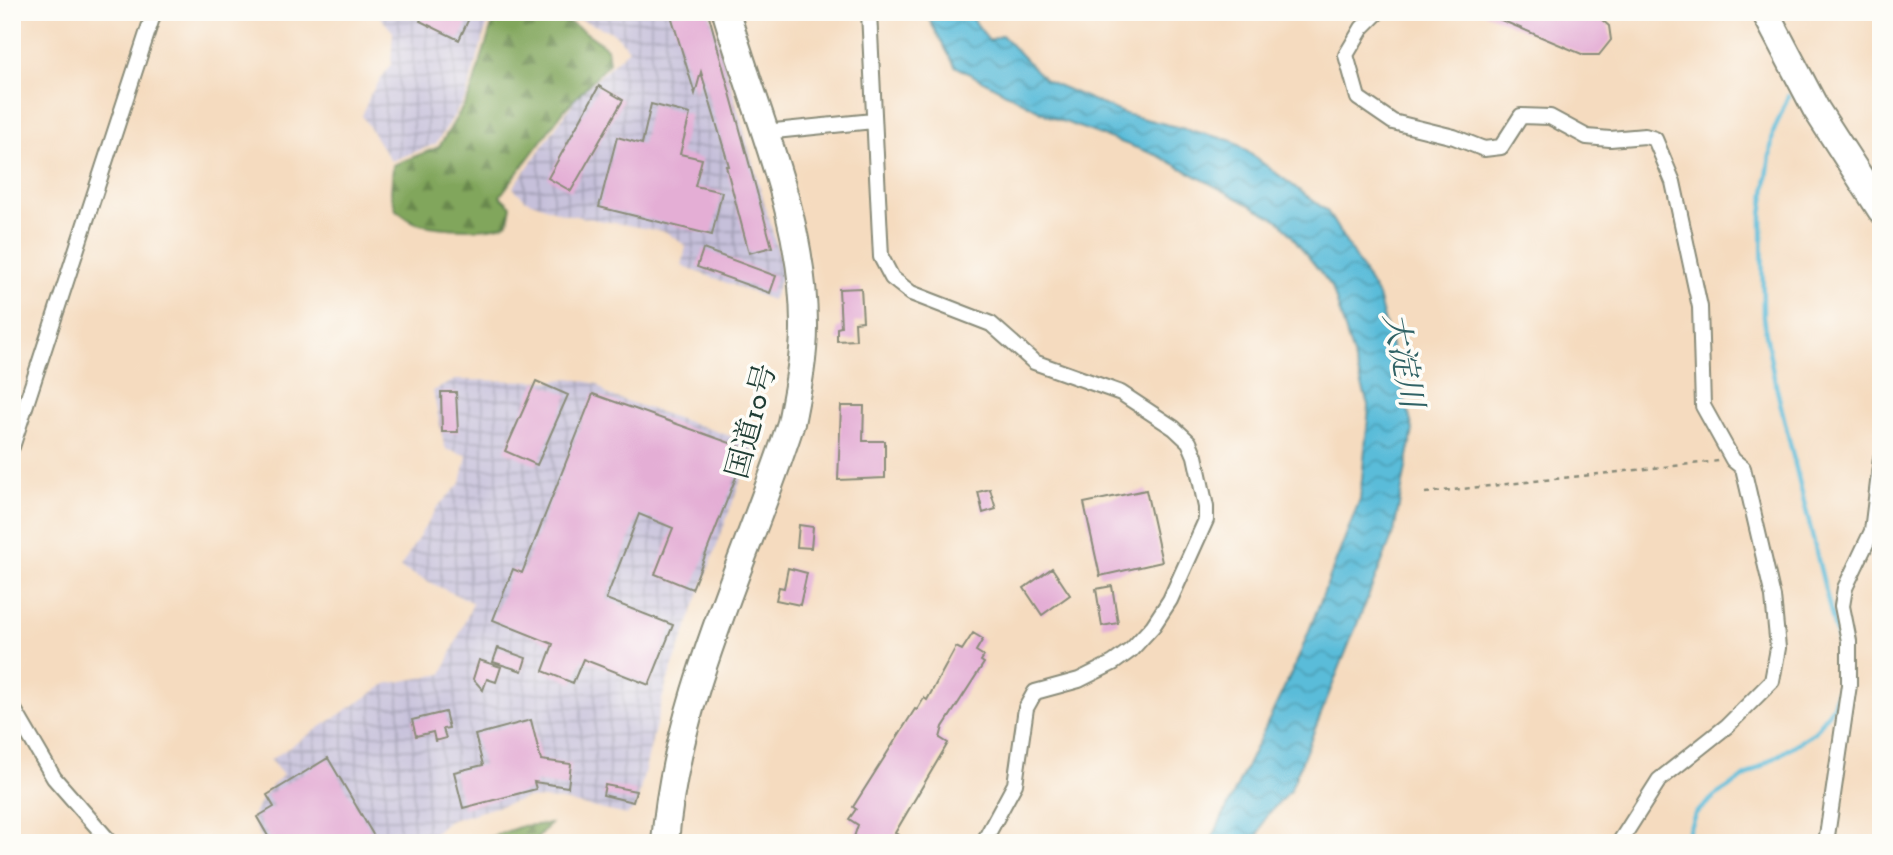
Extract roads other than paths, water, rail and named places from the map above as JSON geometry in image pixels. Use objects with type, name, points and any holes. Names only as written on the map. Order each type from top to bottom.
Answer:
[{"type":"highway","name":"国道10号","points":[[665,843],[676,754],[694,691],[775,472],[799,384],[804,328],[800,270],[792,222],[726,12]]},
{"type":"highway","points":[[1765,12],[1816,109],[1881,210]]},
{"type":"street","points":[[12,447],[154,12]]},
{"type":"street","points":[[869,12],[881,257],[892,278],[928,301],[991,324],[1034,362],[1107,386],[1174,428],[1189,442],[1195,456],[1206,507],[1202,534],[1170,600],[1131,650],[1113,663],[1079,680],[1035,692],[1026,708],[1015,784],[983,843]]},
{"type":"street","points":[[1378,12],[1362,28],[1346,55],[1358,98],[1393,122],[1454,137],[1484,149],[1501,147],[1521,116],[1549,117],[1587,137],[1609,139],[1644,135],[1655,139],[1673,182],[1700,307],[1703,406],[1733,460],[1743,468],[1773,597],[1778,648],[1772,681],[1727,726],[1659,780],[1619,843]]},
{"type":"street","points":[[765,132],[873,121]]},
{"type":"street","points":[[1826,843],[1849,685],[1849,641],[1842,606],[1845,588],[1872,531],[1881,458]]},
{"type":"street","points":[[12,706],[54,778],[111,843]]},
{"type":"water","points":[[925,12],[968,12],[989,41],[1002,35],[1045,80],[1125,114],[1233,141],[1327,211],[1378,296],[1413,430],[1394,532],[1290,791],[1266,816],[1255,843],[1210,843],[1298,659],[1360,499],[1369,408],[1332,287],[1280,221],[1159,156],[1051,117],[955,66]]},
{"type":"waterway","points":[[1788,96],[1773,133],[1762,215],[1763,317],[1773,373],[1843,663]]},
{"type":"waterway","points":[[1684,843],[1695,814],[1715,796],[1815,732],[1833,706],[1843,672]]},
{"type":"water label","name":"大淀川","points":[[1404,360]]}]
